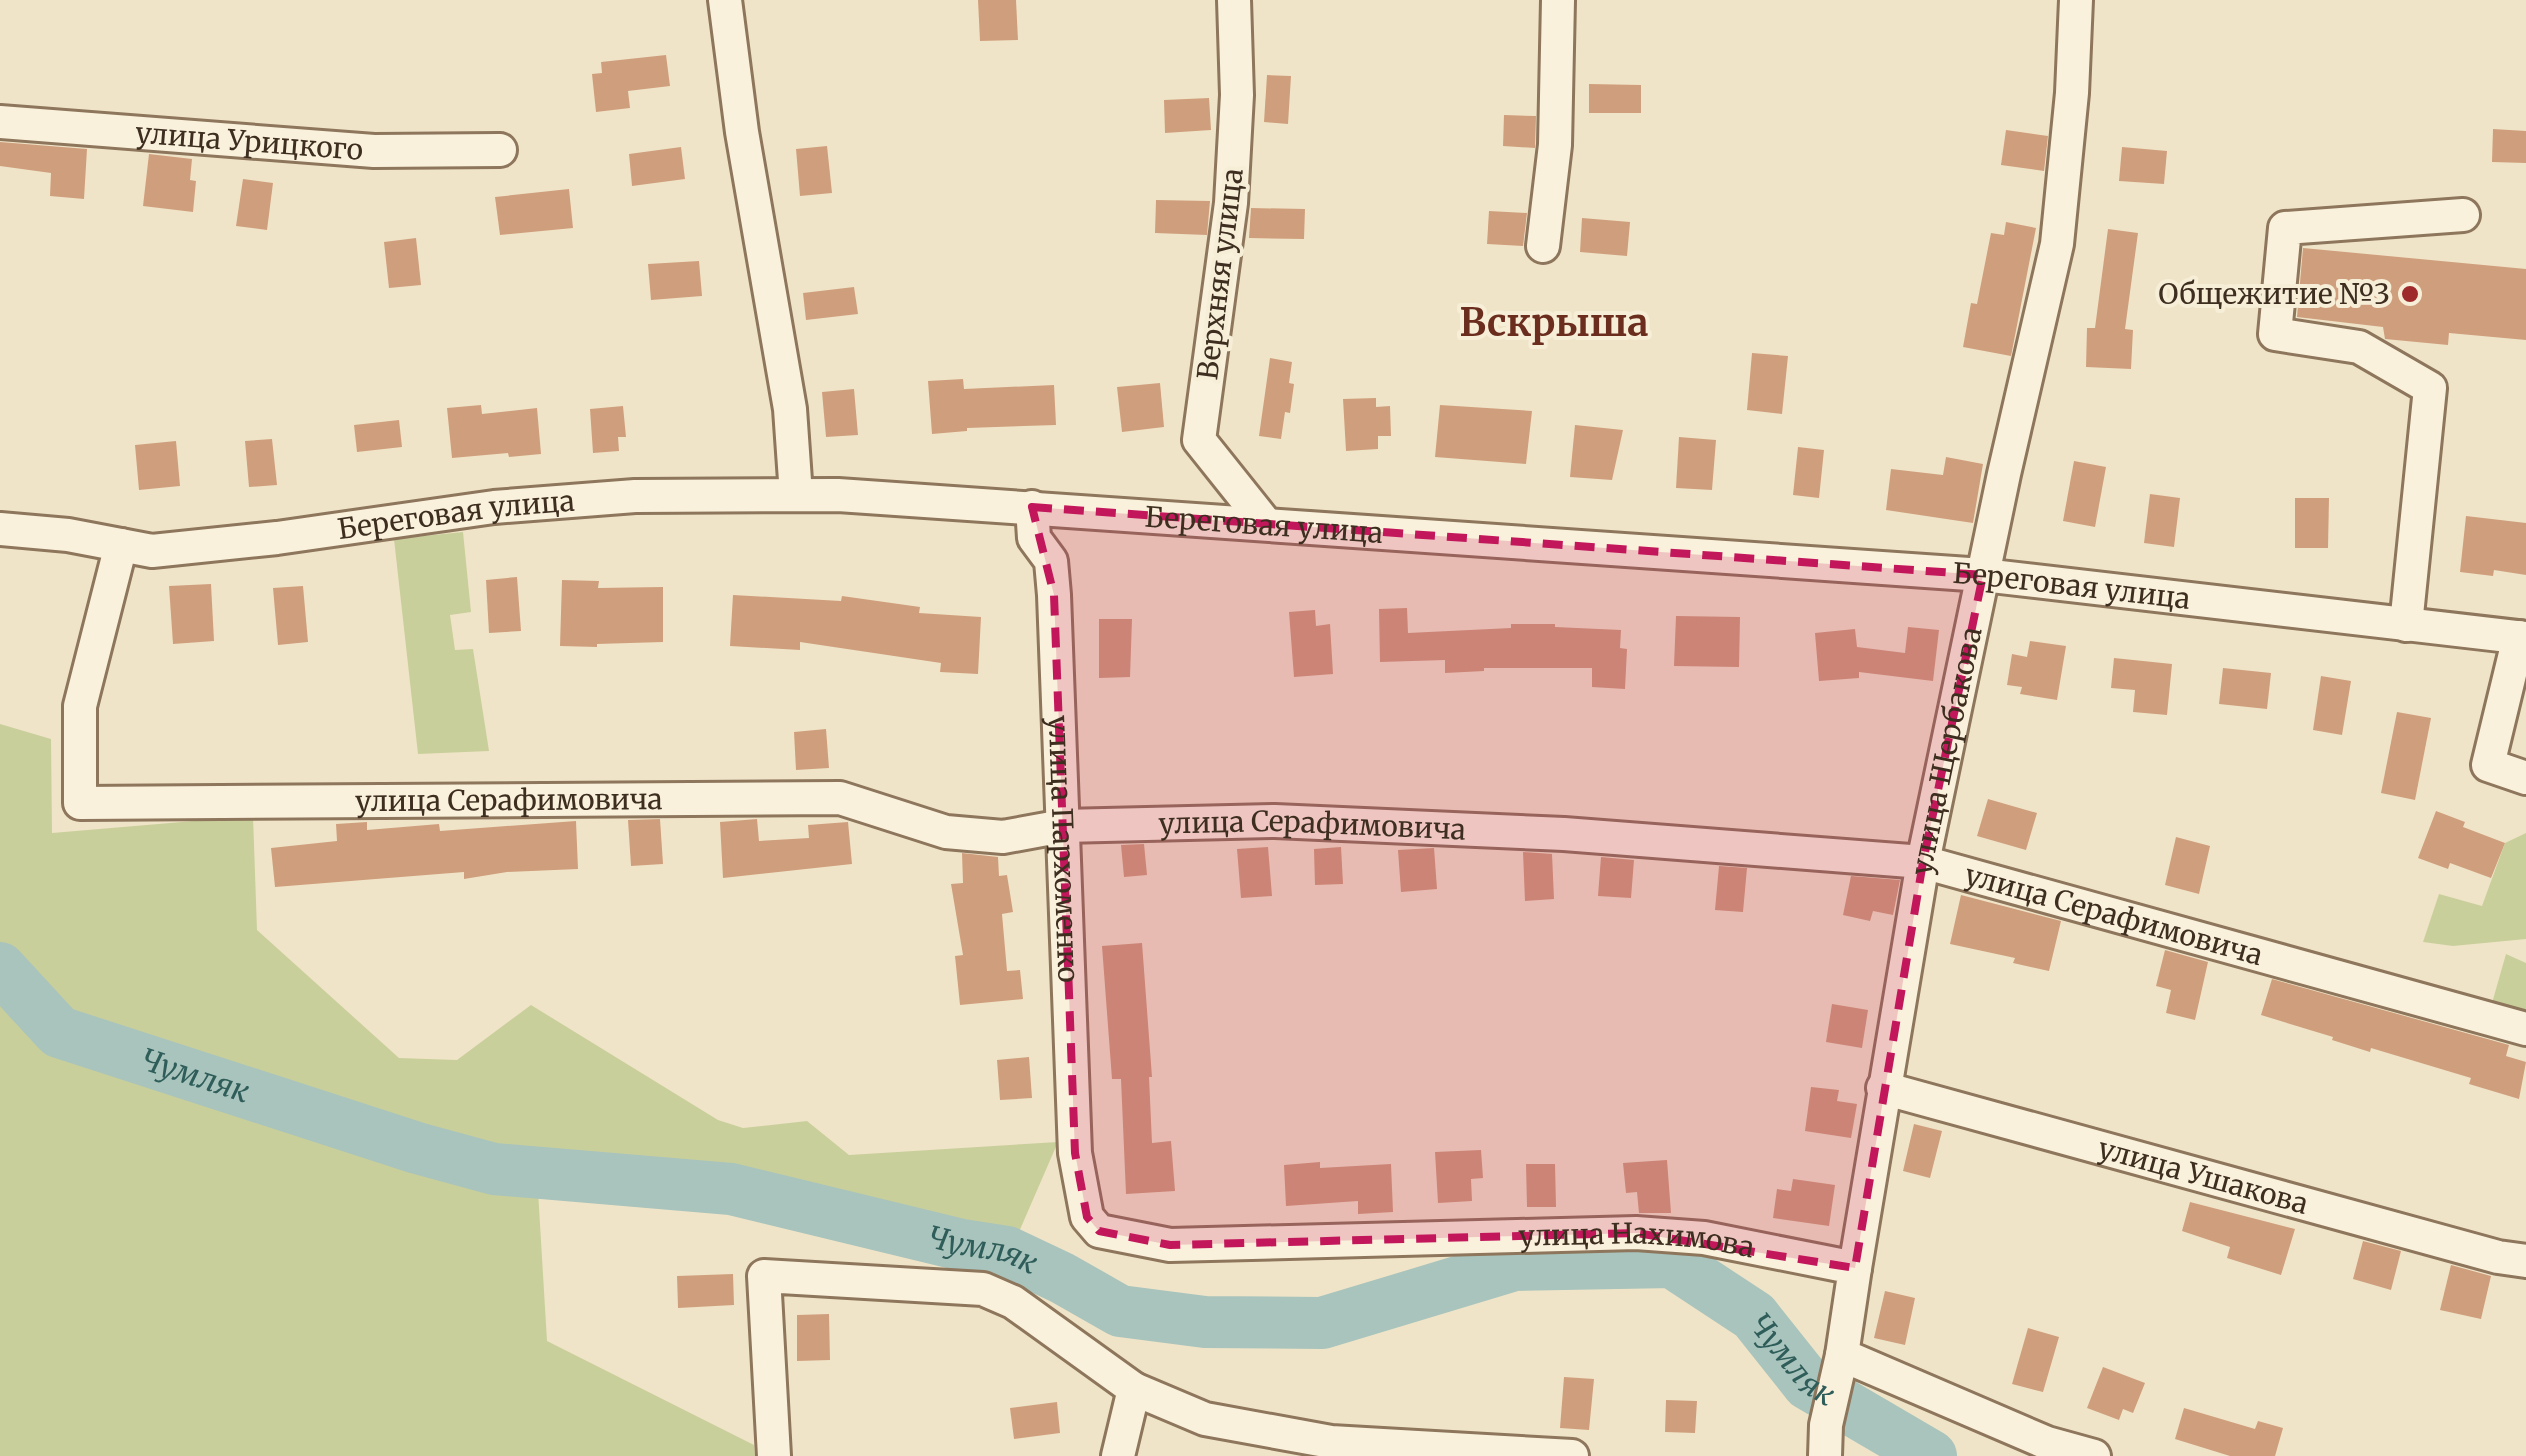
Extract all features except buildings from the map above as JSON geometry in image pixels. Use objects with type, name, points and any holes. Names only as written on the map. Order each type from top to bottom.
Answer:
[{"type":"street","points":[[725,0],[742,132],[790,409],[796,496]]},
{"type":"street","name":"Верхняя улица","points":[[1234,0],[1237,96],[1231,203],[1199,440],[1266,524]]},
{"type":"street","points":[[1542,246],[1555,146],[1558,0]]},
{"type":"street","name":"улица Щербакова","points":[[1855,1268],[1923,862],[2057,244],[2072,93],[2076,0]]},
{"type":"street","name":"улица Урицкого","points":[[0,122],[374,151],[500,150]]},
{"type":"street","points":[[2406,625],[2430,388],[2359,346],[2274,334],[2284,228],[2463,215]]},
{"type":"street","name":"Береговая улица","points":[[0,529],[68,535],[152,550],[276,538],[494,507],[635,496],[796,496],[1032,508],[1983,574],[2523,638]]},
{"type":"street","name":"улица Пархоменко","points":[[1032,508],[1034,538],[1051,561],[1075,1153],[1083,1195]]},
{"type":"street","name":"улица Серафимовича","points":[[121,545],[80,706],[80,803],[840,798],[946,832],[1003,837],[1063,826],[1294,822],[1564,834],[1923,862],[2526,1029]]},
{"type":"street","points":[[2523,638],[2488,766],[2526,778]]},
{"type":"street","name":"улица Ушакова","points":[[1883,1088],[2526,1262]]},
{"type":"street","name":"улица Нахимова","points":[[1083,1195],[1087,1217],[1098,1231],[1170,1245],[1636,1233],[1704,1238],[1855,1268]]},
{"type":"street","points":[[1826,1440],[1855,1268]]},
{"type":"street","points":[[774,1456],[764,1276],[983,1289],[1013,1302],[1134,1389],[1205,1419],[1331,1442],[1572,1456]]},
{"type":"street","points":[[1838,1371],[2094,1456]]},
{"type":"street","points":[[1118,1456],[1134,1389]]},
{"type":"highlighted area","points":[[1032,507],[1983,575],[1923,862],[1855,1268],[1636,1233],[1170,1245],[1099,1231],[1087,1217],[1075,1153],[1054,595]]},
{"type":"green space","points":[[463,532],[471,612],[450,615],[455,650],[473,649],[489,751],[418,754],[394,539]]},
{"type":"green space","points":[[0,724],[51,739],[52,833],[253,816],[257,930],[399,1058],[457,1060],[531,1005],[718,1120],[743,1128],[807,1121],[849,1155],[1058,1142],[1015,1241],[855,1215],[768,1189],[762,1197],[731,1189],[537,1174],[547,1341],[754,1445],[755,1456],[0,1456]]},
{"type":"green space","points":[[2526,833],[2526,939],[2453,946],[2423,942],[2439,894],[2482,906],[2505,843]]},
{"type":"green space","points":[[2506,954],[2526,963],[2526,1013],[2492,1003]]},
{"type":"waterway","name":"Чумляк","points":[[0,968],[59,1032],[417,1148],[494,1169],[731,1189],[962,1245],[1007,1252],[1120,1311],[1205,1322],[1322,1323],[1514,1265],[1672,1262],[1754,1316],[1808,1384],[1931,1456]]},
{"type":"place","name":"Общежитие №3","points":[[2410,294]]},
{"type":"district","name":"Вскрыша","points":[[1554,323]]}]
